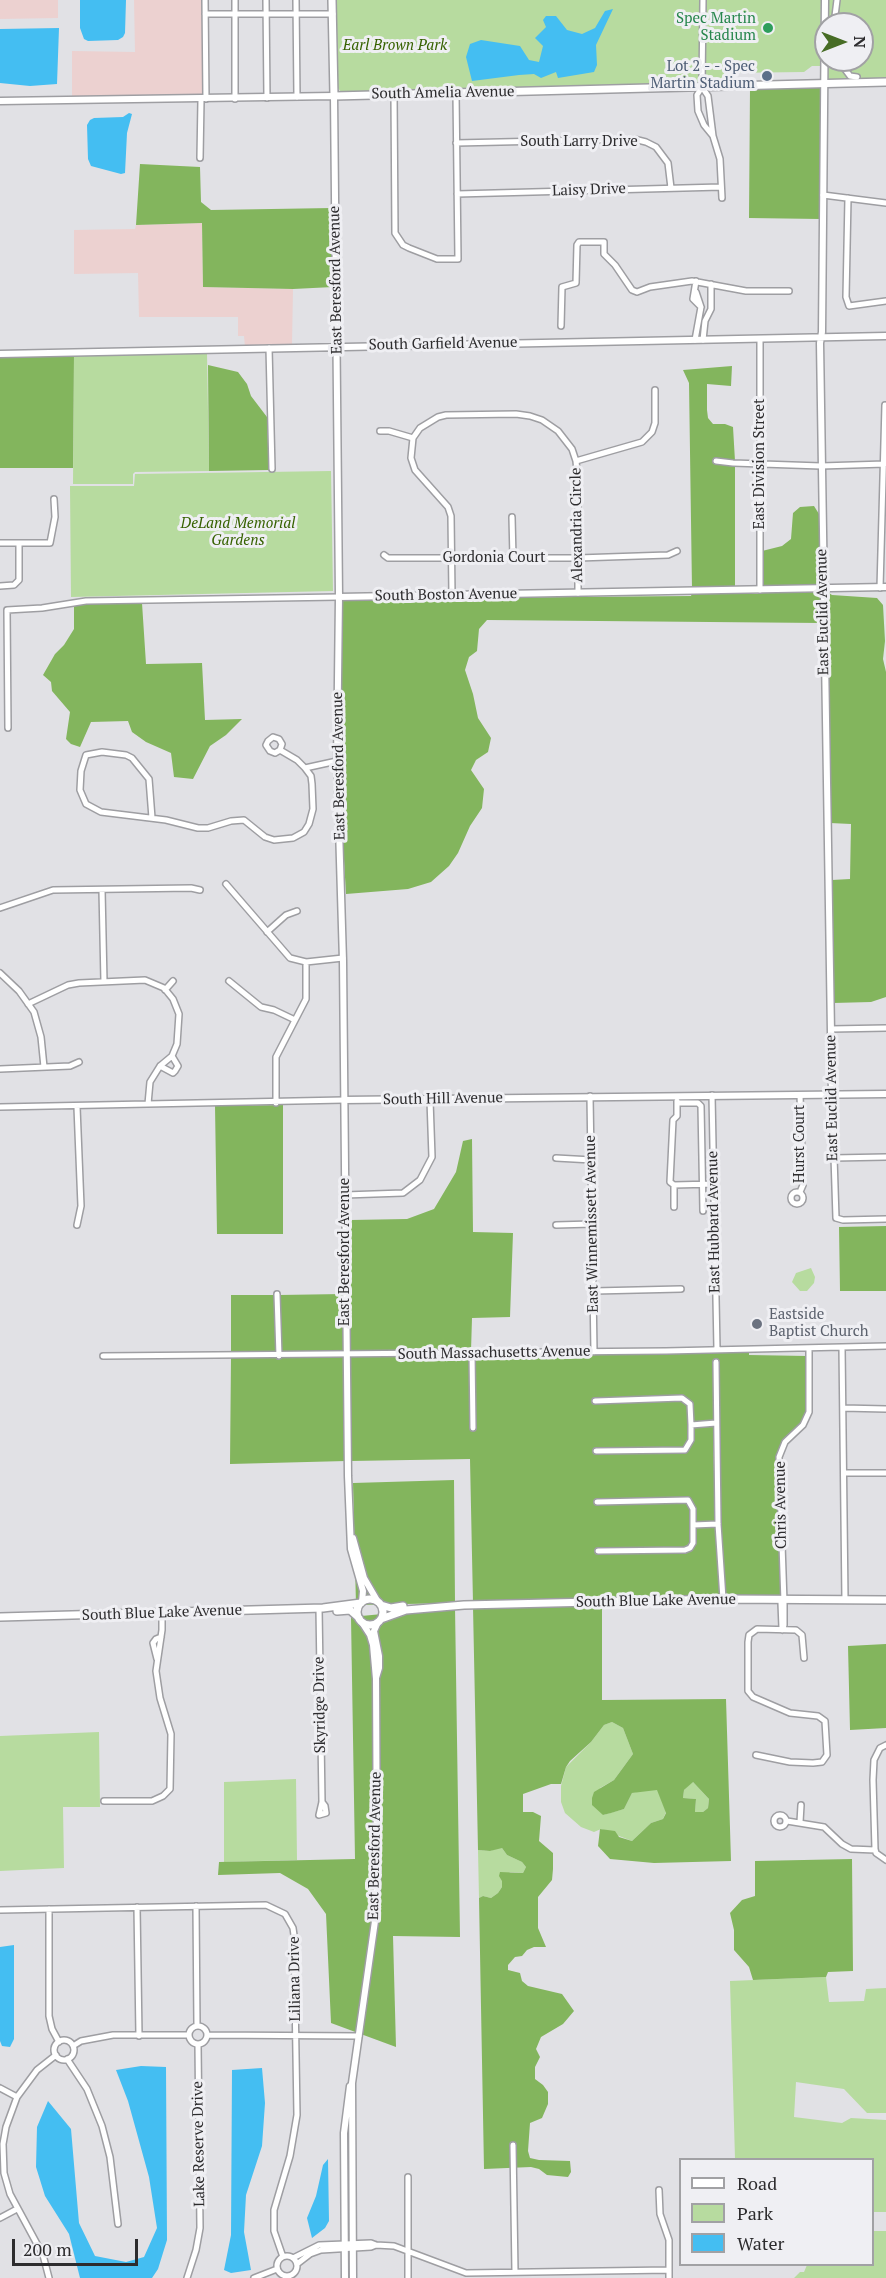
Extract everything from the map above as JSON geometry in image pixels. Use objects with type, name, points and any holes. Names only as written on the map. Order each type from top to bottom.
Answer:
[{"type":"main road","name":"East Beresford Avenue","points":[[332,0],[334,96]]},
{"type":"main road","name":"South Amelia Avenue","points":[[334,96],[886,82]]},
{"type":"main road","points":[[370,1599],[379,1603],[383,1612],[380,1620],[372,1624],[360,1619],[358,1610],[361,1603],[370,1599]]},
{"type":"main road","name":"South Blue Lake Avenue","points":[[380,1620],[397,1612],[426,1607],[723,1599],[886,1600]]},
{"type":"main road","name":"South Blue Lake Avenue","points":[[0,1617],[321,1608],[361,1603]]},
{"type":"main road","name":"South Blue Lake Avenue","points":[[379,1603],[391,1608],[417,1605],[426,1607]]},
{"type":"main road","name":"South Blue Lake Avenue","points":[[321,1608],[330,1611],[350,1610],[360,1619]]},
{"type":"street","points":[[200,158],[205,0]]},
{"type":"street","points":[[235,0],[235,99]]},
{"type":"street","points":[[266,0],[267,98]]},
{"type":"street","points":[[296,0],[297,97]]},
{"type":"street","points":[[702,0],[702,87],[697,95],[698,111],[704,125],[713,136]]},
{"type":"street","name":"East Euclid Avenue","points":[[825,0],[821,466],[833,1158],[836,1218],[886,1220]]},
{"type":"street","points":[[205,14],[333,14]]},
{"type":"street","points":[[847,72],[850,76],[857,77]]},
{"type":"street","points":[[702,87],[708,96],[713,136],[720,159],[722,198]]},
{"type":"street","points":[[394,94],[395,233],[403,245],[436,259],[458,259],[456,93]]},
{"type":"street","name":"South Amelia Avenue","points":[[0,101],[334,96]]},
{"type":"street","name":"East Beresford Avenue","points":[[334,96],[339,597],[337,761],[343,958],[346,1355],[351,1550],[363,1591],[361,1603]]},
{"type":"street","name":"South Larry Drive","points":[[456,143],[634,139],[656,147],[668,163],[671,188]]},
{"type":"street","name":"Laisy Drive","points":[[457,194],[721,187]]},
{"type":"street","points":[[823,195],[886,204]]},
{"type":"street","points":[[848,198],[846,297],[849,306],[886,301]]},
{"type":"street","points":[[561,326],[562,287],[576,282],[579,242],[604,242],[604,254],[615,265],[632,290],[637,292],[650,287],[696,281],[754,291],[789,291]]},
{"type":"street","points":[[695,340],[696,323],[701,308],[696,292],[696,281]]},
{"type":"street","points":[[703,340],[705,321],[711,309],[711,284]]},
{"type":"street","name":"South Garfield Avenue","points":[[0,354],[886,336]]},
{"type":"street","name":"East Division Street","points":[[760,339],[760,590]]},
{"type":"street","points":[[270,348],[272,469]]},
{"type":"street","points":[[576,461],[642,442],[652,432],[655,423],[655,390]]},
{"type":"street","points":[[883,588],[885,405]]},
{"type":"street","name":"Alexandria Circle","points":[[413,438],[420,428],[438,417],[516,414],[542,420],[558,431],[572,449],[576,461],[578,593]]},
{"type":"street","points":[[380,431],[389,431],[413,438],[411,458],[415,470],[448,507],[451,516],[452,595]]},
{"type":"street","points":[[716,461],[821,466],[884,464]]},
{"type":"street","points":[[0,543],[50,543],[55,517],[54,499]]},
{"type":"street","points":[[512,517],[513,558]]},
{"type":"street","points":[[0,586],[14,585],[19,580],[18,543]]},
{"type":"street","name":"Gordonia Court","points":[[384,555],[388,558],[452,559],[578,558],[668,555],[676,551]]},
{"type":"street","name":"South Boston Avenue","points":[[8,728],[7,610],[42,608],[86,601],[883,588]]},
{"type":"street","points":[[152,818],[149,779],[132,758],[102,752],[86,755],[81,771],[80,790],[86,804],[101,812],[152,818],[198,828],[244,820],[265,837],[282,840],[293,838],[304,832],[312,814],[312,784],[311,776],[305,768],[297,760],[280,750]]},
{"type":"street","points":[[305,768],[337,761]]},
{"type":"street","points":[[226,884],[290,958],[306,962],[343,958]]},
{"type":"street","points":[[0,908],[54,890],[191,888],[200,890]]},
{"type":"street","points":[[102,890],[104,982]]},
{"type":"street","points":[[267,932],[286,915],[297,911]]},
{"type":"street","points":[[276,1103],[276,1057],[306,999],[306,962]]},
{"type":"street","points":[[0,973],[19,991],[34,1012],[41,1037],[44,1067]]},
{"type":"street","points":[[28,1004],[68,985],[145,980],[165,990],[173,999],[180,1014],[177,1044],[172,1056],[160,1066],[150,1082],[148,1104]]},
{"type":"street","points":[[165,990],[173,981]]},
{"type":"street","points":[[229,981],[261,1007],[274,1010],[295,1020]]},
{"type":"street","points":[[831,1029],[886,1028]]},
{"type":"street","points":[[160,1066],[172,1073],[175,1071],[178,1066],[172,1056]]},
{"type":"street","points":[[0,1069],[70,1066],[79,1062]]},
{"type":"street","name":"South Hill Avenue","points":[[0,1107],[590,1096],[677,1100],[712,1095],[886,1094]]},
{"type":"street","name":"East Hubbard Avenue","points":[[712,1095],[717,1349]]},
{"type":"street","name":"Hurst Court","points":[[800,1095],[803,1185],[800,1192]]},
{"type":"street","name":"East Winnemissett Avenue","points":[[590,1096],[594,1352]]},
{"type":"street","points":[[345,1195],[403,1193],[420,1180],[432,1157],[430,1100]]},
{"type":"street","points":[[674,1207],[674,1185],[670,1182],[673,1120],[677,1116],[677,1100],[701,1106],[703,1211]]},
{"type":"street","points":[[77,1107],[81,1206],[78,1225]]},
{"type":"street","points":[[833,1158],[886,1157]]},
{"type":"street","points":[[556,1158],[592,1160]]},
{"type":"street","points":[[674,1185],[713,1185]]},
{"type":"street","points":[[556,1225],[592,1224]]},
{"type":"street","points":[[594,1291],[681,1289]]},
{"type":"street","points":[[277,1293],[279,1356]]},
{"type":"street","name":"South Massachusetts Avenue","points":[[103,1356],[594,1352],[886,1346]]},
{"type":"street","points":[[842,1347],[845,1599]]},
{"type":"street","name":"Chris Avenue","points":[[782,1629],[784,1625],[780,1457],[785,1442],[803,1425],[809,1412],[809,1348]]},
{"type":"street","points":[[472,1353],[473,1428]]},
{"type":"street","points":[[716,1362],[718,1524],[723,1599]]},
{"type":"street","points":[[595,1401],[682,1398],[690,1404],[691,1425],[691,1440],[685,1450],[596,1451]]},
{"type":"street","points":[[843,1408],[886,1408]]},
{"type":"street","points":[[691,1425],[716,1423]]},
{"type":"street","points":[[844,1473],[886,1473]]},
{"type":"street","points":[[597,1502],[688,1500],[693,1509],[693,1543],[690,1548],[685,1550],[598,1551]]},
{"type":"street","points":[[693,1525],[718,1524]]},
{"type":"street","name":"East Beresford Avenue","points":[[351,1532],[364,1578],[379,1603]]},
{"type":"street","name":"Skyridge Drive","points":[[321,1608],[322,1802]]},
{"type":"street","points":[[104,1802],[152,1801],[163,1796],[170,1789],[171,1734],[160,1698],[156,1671],[157,1659],[153,1643],[162,1636],[162,1613]]},
{"type":"street","name":"East Beresford Avenue","points":[[353,2278],[352,2083],[376,1914],[376,1679],[373,1645],[360,1619]]},
{"type":"street","name":"East Beresford Avenue","points":[[376,1679],[379,1656],[375,1631],[380,1620]]},
{"type":"street","points":[[756,1755],[790,1762],[813,1763],[822,1762],[827,1755],[825,1721],[818,1716],[790,1713],[753,1696],[748,1691],[749,1635],[757,1629],[796,1630],[802,1635],[804,1658]]},
{"type":"street","points":[[886,1745],[880,1748],[874,1760],[875,1850],[876,1854],[886,1860]]},
{"type":"street","points":[[800,1822],[801,1805]]},
{"type":"street","points":[[787,1821],[824,1827],[842,1844],[851,1849],[875,1850]]},
{"type":"street","name":"Liliana Drive","points":[[0,1910],[266,1905],[285,1914],[293,1928],[294,1935],[296,2124],[290,2157],[273,2210],[274,2231],[283,2257]]},
{"type":"street","points":[[196,1906],[197,2026]]},
{"type":"street","points":[[137,1907],[139,2036]]},
{"type":"street","points":[[49,1909],[49,2016],[52,2029],[59,2042]]},
{"type":"street","points":[[197,2026],[205,2029],[207,2035],[205,2042],[198,2044],[191,2041],[189,2035],[191,2029],[197,2026]]},
{"type":"street","points":[[73,2046],[81,2041],[113,2036],[189,2035]]},
{"type":"street","points":[[207,2035],[359,2036]]},
{"type":"street","points":[[68,2041],[73,2046],[74,2052],[67,2059],[61,2059],[56,2055],[55,2046],[59,2042],[68,2041]]},
{"type":"street","name":"Lake Reserve Drive","points":[[188,2276],[200,2228],[198,2044]]},
{"type":"street","points":[[49,2278],[43,2255],[10,2194],[4,2173],[3,2144],[6,2127],[17,2097],[37,2070],[56,2055]]},
{"type":"street","points":[[67,2059],[87,2090],[102,2126],[110,2157],[118,2224]]},
{"type":"street","name":"East Beresford Avenue","points":[[345,2278],[344,2133],[348,2092],[352,2083]]},
{"type":"street","points":[[0,2088],[17,2097]]},
{"type":"street","points":[[513,2145],[515,2272]]},
{"type":"street","points":[[408,2177],[408,2278]]},
{"type":"street","points":[[659,2190],[660,2214],[669,2240],[669,2278]]},
{"type":"street","points":[[0,2218],[17,2209]]},
{"type":"street","points":[[295,2261],[319,2245],[371,2247],[376,2245],[394,2246],[466,2273],[515,2272],[579,2275],[669,2270]]},
{"type":"street","points":[[283,2257],[295,2261],[296,2271],[291,2276],[281,2275],[277,2269],[278,2262],[283,2257]]},
{"type":"street","points":[[254,2278],[277,2269]]},
{"type":"street","points":[[188,2276],[196,2278]]},
{"type":"shaded area","points":[[0,0],[58,0],[58,18],[0,19]]},
{"type":"shaded area","points":[[134,0],[202,0],[203,97],[72,99],[72,51],[135,52]]},
{"type":"shaded area","points":[[202,223],[203,287],[293,289],[292,345],[245,347],[244,336],[238,336],[238,317],[139,317],[138,273],[74,274],[74,230],[135,229],[136,225]]},
{"type":"green space","name":"Earl Brown Park","points":[[335,0],[701,0],[700,82],[699,84],[342,93],[337,87]]},
{"type":"green space","name":"Spec Martin Stadium","points":[[706,0],[821,0],[821,12],[814,12],[814,66],[804,72],[724,73],[724,81],[705,81]]},
{"type":"green space","points":[[827,0],[886,0],[886,80],[826,81],[826,72],[874,72],[874,12],[827,12]]},
{"type":"green space","points":[[821,85],[820,219],[749,218],[750,88]]},
{"type":"green space","points":[[140,164],[200,167],[201,202],[211,210],[332,208],[333,287],[293,289],[203,287],[202,223],[136,225]]},
{"type":"green space","points":[[207,353],[209,471],[135,472],[133,484],[73,484],[74,355]]},
{"type":"green space","points":[[74,355],[73,468],[0,468],[0,356]]},
{"type":"green space","points":[[208,365],[238,372],[247,384],[251,396],[267,417],[269,470],[209,471]]},
{"type":"green space","points":[[732,366],[731,386],[707,384],[707,410],[708,418],[713,424],[733,427],[735,461],[714,458],[713,462],[735,465],[735,588],[692,589],[689,383],[683,370]]},
{"type":"green space","name":"DeLand Memorial Gardens","points":[[331,471],[333,591],[71,597],[70,486],[134,486],[135,474]]},
{"type":"green space","points":[[814,506],[819,514],[820,586],[763,588],[762,551],[782,546],[791,539],[793,513],[800,507]]},
{"type":"green space","points":[[820,591],[821,623],[487,620],[479,629],[477,651],[469,657],[465,670],[478,718],[491,738],[488,752],[476,760],[471,770],[484,789],[482,808],[470,826],[458,853],[449,866],[431,882],[408,889],[346,894],[341,599],[691,596],[692,593],[759,594],[759,592]]},
{"type":"green space","points":[[826,591],[832,595],[877,598],[883,605],[885,641],[883,659],[886,672],[886,997],[871,1002],[833,1003],[832,880],[850,879],[851,824],[830,823]]},
{"type":"green space","points":[[142,603],[146,664],[202,663],[205,720],[242,719],[226,735],[210,746],[193,779],[174,777],[171,753],[146,742],[132,732],[128,721],[91,722],[80,747],[71,744],[66,739],[70,712],[52,691],[51,682],[43,675],[74,629],[74,605]]},
{"type":"green space","points":[[283,1105],[283,1234],[217,1234],[215,1106]]},
{"type":"green space","points":[[472,1139],[473,1232],[513,1233],[510,1317],[472,1318],[471,1351],[351,1353],[351,1220],[407,1219],[434,1209],[456,1172],[463,1141]]},
{"type":"green space","points":[[886,1226],[886,1291],[840,1291],[839,1227]]},
{"type":"green space","points":[[811,1268],[815,1277],[814,1283],[807,1291],[800,1291],[792,1282],[796,1273]]},
{"type":"green space","points":[[343,1294],[344,1353],[281,1353],[279,1295]]},
{"type":"green space","points":[[231,1295],[274,1295],[276,1353],[231,1354]]},
{"type":"green space","points":[[749,1351],[749,1355],[807,1356],[806,1415],[801,1424],[783,1441],[777,1457],[781,1597],[726,1597],[720,1524],[718,1360],[714,1361],[713,1421],[693,1422],[692,1403],[682,1396],[592,1399],[593,1403],[681,1400],[687,1405],[689,1425],[688,1440],[684,1447],[594,1449],[594,1453],[685,1452],[691,1446],[693,1427],[713,1425],[715,1522],[696,1523],[695,1508],[689,1498],[595,1500],[595,1504],[687,1502],[691,1525],[690,1543],[684,1548],[596,1549],[596,1553],[685,1552],[691,1550],[696,1527],[716,1526],[721,1597],[473,1603],[470,1459],[350,1461],[349,1357],[470,1356],[471,1430],[475,1430],[475,1355]]},
{"type":"green space","points":[[344,1357],[346,1461],[230,1464],[231,1358]]},
{"type":"green space","points":[[454,1480],[455,1603],[356,1605],[353,1483]]},
{"type":"green space","points":[[602,1604],[602,1700],[726,1699],[731,1861],[654,1863],[610,1859],[598,1846],[600,1829],[615,1831],[619,1837],[632,1841],[651,1823],[663,1819],[666,1813],[657,1790],[632,1793],[624,1809],[603,1815],[592,1805],[594,1792],[614,1780],[633,1754],[623,1728],[612,1722],[604,1725],[591,1742],[570,1761],[561,1784],[551,1784],[523,1794],[523,1812],[533,1812],[541,1816],[539,1841],[553,1853],[553,1869],[552,1880],[538,1897],[538,1928],[546,1947],[534,1947],[522,1956],[515,1957],[508,1965],[508,1970],[520,1973],[522,1981],[528,1986],[562,1994],[574,2011],[563,2024],[541,2037],[536,2049],[540,2057],[535,2067],[535,2079],[548,2092],[548,2104],[542,2118],[530,2123],[528,2151],[530,2158],[570,2161],[571,2172],[568,2177],[547,2175],[531,2167],[484,2169],[479,1898],[483,1896],[491,1898],[498,1893],[502,1887],[500,1872],[523,1873],[526,1867],[522,1862],[507,1855],[502,1848],[490,1851],[478,1850],[473,1607]],"holes":[[[693,1782],[709,1799],[708,1808],[703,1812],[695,1812],[696,1799],[683,1798],[684,1790]]]},
{"type":"green space","points":[[455,1607],[460,1937],[393,1936],[396,2047],[331,2023],[326,1914],[308,1889],[280,1873],[218,1875],[219,1862],[355,1859],[351,1617]]},
{"type":"green space","points":[[886,1644],[886,1728],[850,1730],[848,1646]]},
{"type":"green space","points":[[612,1722],[623,1728],[633,1754],[614,1780],[600,1788],[603,1815],[624,1809],[632,1793],[645,1790],[658,1790],[666,1812],[663,1819],[651,1823],[632,1841],[601,1829],[594,1832],[581,1827],[565,1813],[561,1802],[561,1786],[566,1767],[604,1725]]},
{"type":"green space","points":[[99,1732],[100,1807],[63,1807],[64,1868],[0,1871],[0,1736]]},
{"type":"green space","points":[[296,1779],[297,1860],[224,1862],[224,1782]]},
{"type":"green space","points":[[692,1781],[709,1799],[708,1808],[703,1812],[695,1812],[696,1799],[683,1798],[684,1790]]},
{"type":"green space","points":[[502,1848],[507,1855],[522,1862],[526,1867],[523,1873],[510,1872],[502,1881],[502,1887],[498,1893],[491,1898],[483,1896],[479,1898],[478,1850],[490,1851]]},
{"type":"green space","points":[[852,1859],[853,1971],[828,1972],[826,1977],[753,1980],[749,1967],[734,1950],[734,1930],[730,1913],[742,1900],[755,1896],[755,1861]]},
{"type":"green space","points":[[826,1977],[829,2002],[864,2001],[866,1989],[886,1988],[886,2113],[867,2113],[844,2089],[796,2082],[794,2117],[842,2123],[851,2118],[886,2120],[886,2212],[874,2212],[874,2158],[735,2158],[730,1981]]},
{"type":"green space","points":[[874,2231],[886,2231],[886,2278],[794,2278],[800,2272],[804,2272],[807,2266],[874,2266]]},
{"type":"water","points":[[80,0],[126,0],[123,37],[118,40],[88,41],[84,39],[80,28]]},
{"type":"water","points":[[613,9],[596,45],[597,65],[594,72],[558,78],[556,72],[541,78],[534,74],[472,81],[466,57],[470,44],[481,40],[520,46],[529,60],[539,62],[543,46],[535,38],[546,27],[543,20],[546,16],[556,16],[567,30],[582,34],[595,28],[605,11]]},
{"type":"water","points":[[59,28],[57,84],[30,86],[0,83],[0,29]]},
{"type":"water","points":[[129,113],[132,114],[127,133],[125,173],[91,166],[88,159],[87,125],[90,120],[123,117]]},
{"type":"water","points":[[14,1945],[14,2039],[10,2047],[2,2046],[0,2041],[0,1947]]},
{"type":"water","points":[[141,2066],[166,2067],[167,2240],[158,2269],[152,2278],[80,2278],[69,2234],[45,2196],[36,2167],[37,2127],[48,2101],[71,2129],[79,2223],[95,2256],[126,2262],[144,2257],[157,2228],[149,2177],[128,2101],[116,2070]]},
{"type":"water","points":[[262,2068],[265,2103],[262,2146],[246,2195],[244,2232],[251,2270],[231,2273],[224,2270],[231,2235],[232,2070]]},
{"type":"water","points":[[328,2159],[329,2221],[325,2228],[312,2238],[307,2218],[316,2196],[323,2165]]},
{"type":"place","name":"Spec Martin Stadium","points":[[768,28]]},
{"type":"place","name":"Lot 2 - - Spec Martin Stadium","points":[[767,76]]},
{"type":"place","name":"Eastside Baptist Church","points":[[757,1324]]}]
